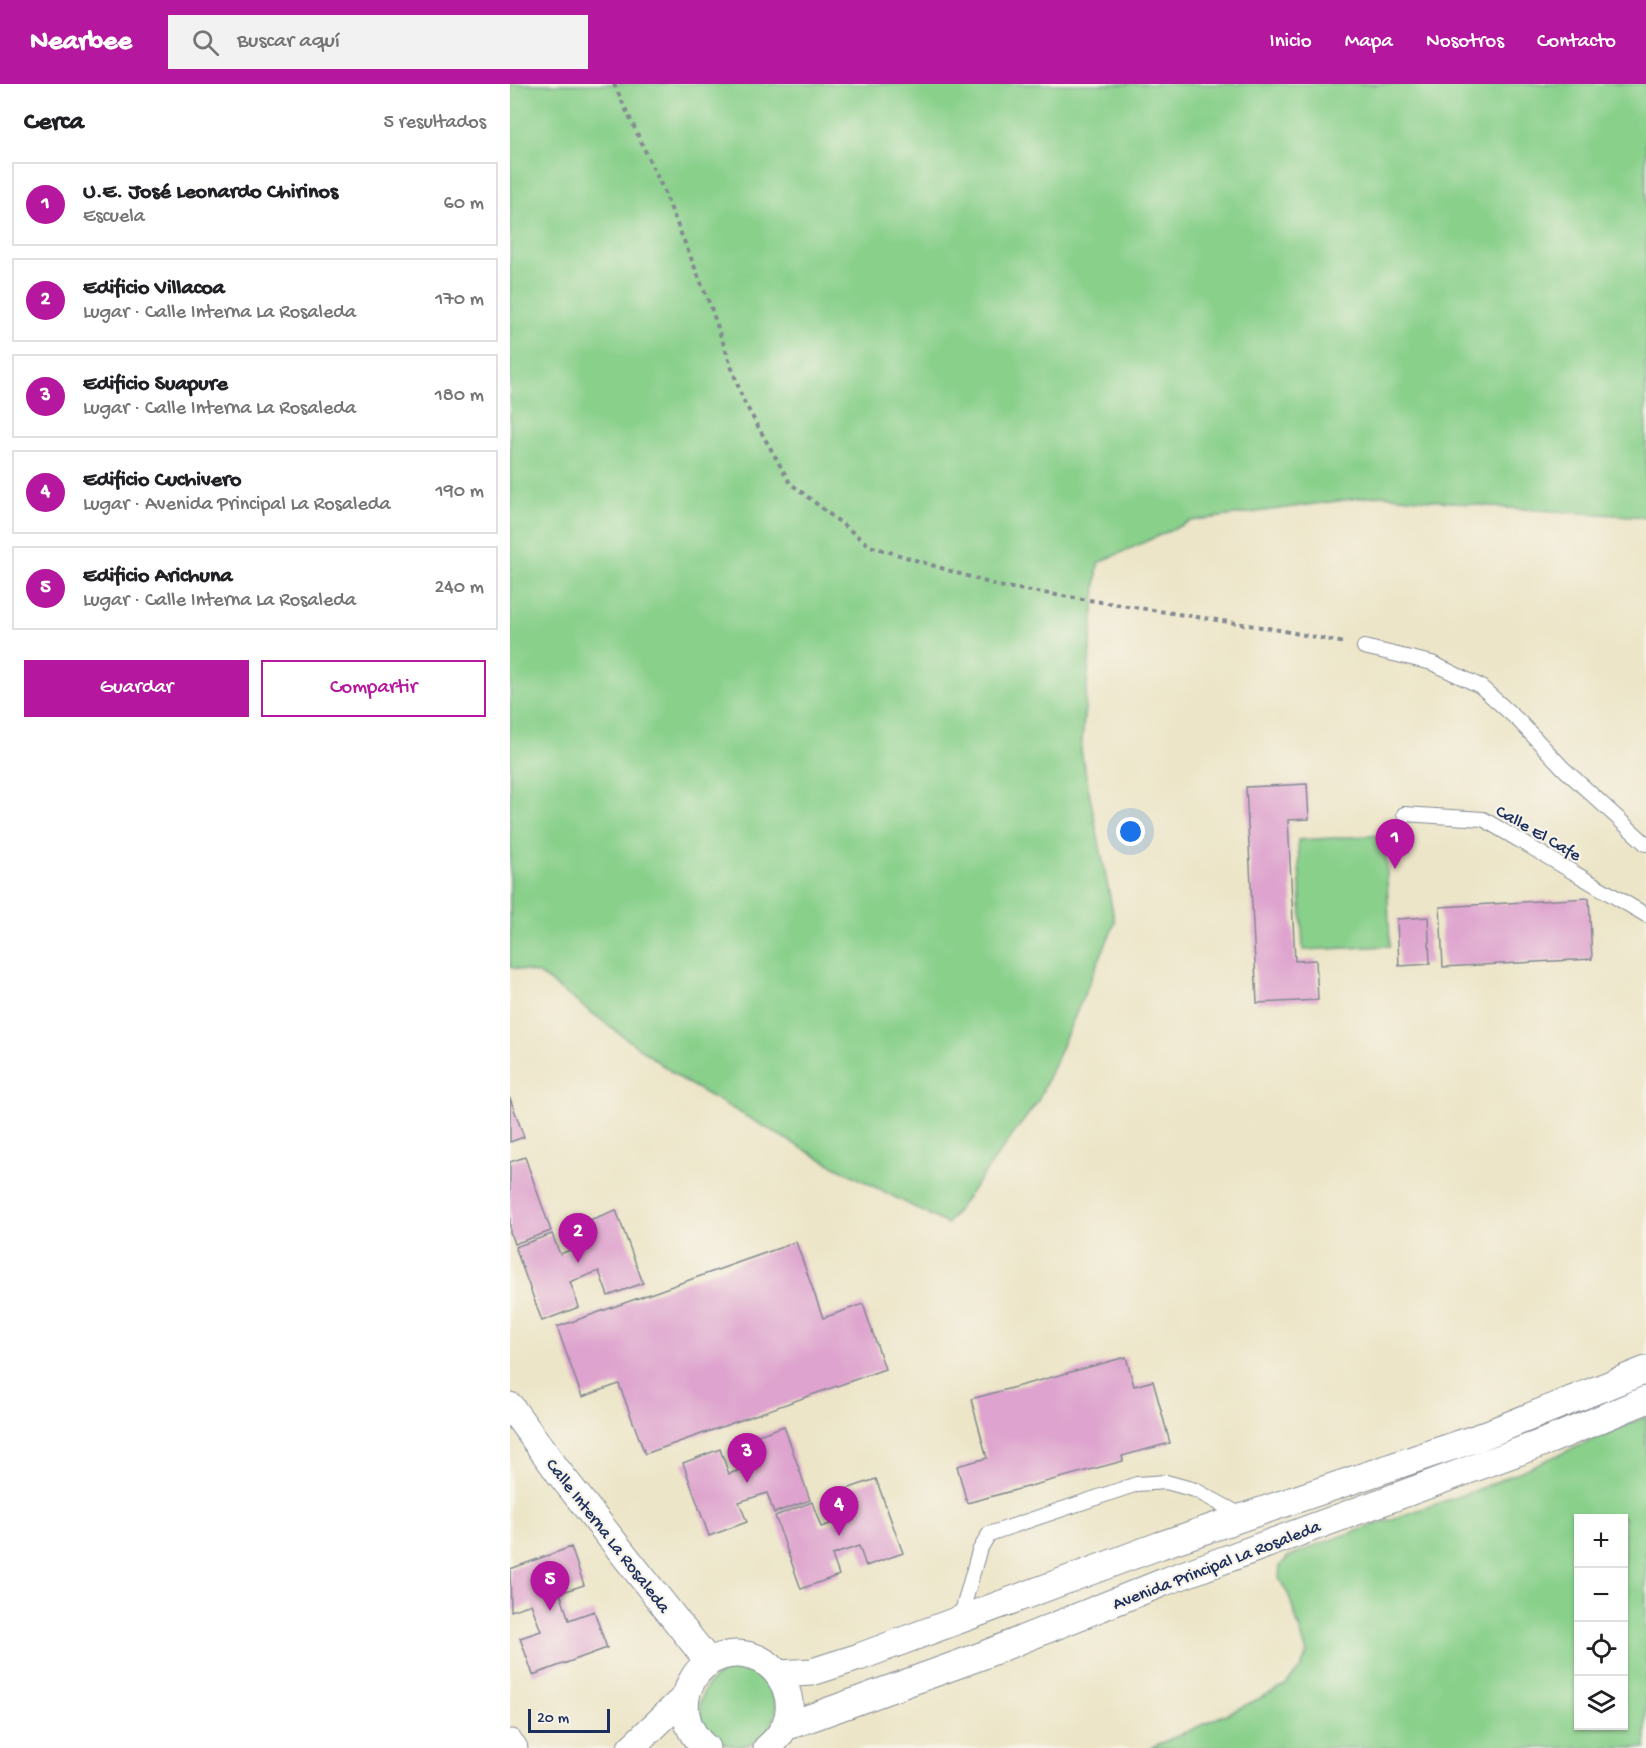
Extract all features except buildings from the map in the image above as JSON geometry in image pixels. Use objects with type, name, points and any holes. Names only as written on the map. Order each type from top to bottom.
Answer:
[{"type":"street","name":"Avenida Principal La Rosaleda","points":[[779,1674],[812,1672],[1161,1545],[1477,1438],[1646,1371]]},
{"type":"street","name":"Avenida Principal La Rosaleda","points":[[779,1740],[1173,1578],[1550,1440],[1646,1400]]},
{"type":"street","name":"Calle Interna La Rosaleda","points":[[510,1406],[560,1474],[709,1662]]},
{"type":"street","points":[[706,1748],[697,1740],[689,1727],[685,1712],[685,1697],[690,1682],[699,1669],[720,1656],[736,1654],[752,1656],[767,1663],[779,1674],[786,1686],[789,1713],[779,1740]]},
{"type":"street","points":[[632,1748],[685,1697]]},
{"type":"street","points":[[510,1743],[514,1748]]},
{"type":"lane","points":[[1364,647],[1432,663],[1480,686],[1520,721],[1563,768],[1646,844]]},
{"type":"lane","name":"Calle El Cafe","points":[[1404,814],[1483,819],[1646,915]]},
{"type":"lane","points":[[960,1619],[979,1551],[989,1534],[1137,1484],[1146,1483],[1166,1482],[1195,1490],[1245,1517]]},
{"type":"path","points":[[614,84],[663,189],[710,305],[743,400],[790,483],[870,546],[999,586],[1274,629],[1364,647]]},
{"type":"green space","points":[[510,84],[1646,84],[1646,517],[1508,508],[1381,495],[1191,521],[1098,563],[1081,751],[1115,923],[1038,1101],[947,1224],[823,1160],[684,1081],[539,974],[510,967]]},
{"type":"green space","points":[[1385,835],[1390,946],[1303,950],[1298,840]]},
{"type":"green space","points":[[1646,1417],[1646,1748],[1150,1748],[1284,1686],[1301,1668],[1307,1653],[1289,1596],[1279,1578],[1280,1566],[1288,1557],[1319,1544],[1477,1490]]},
{"type":"green space","points":[[738,1670],[753,1673],[765,1681],[773,1693],[776,1708],[773,1723],[765,1735],[753,1743],[738,1746],[723,1743],[711,1735],[703,1723],[700,1708],[703,1693],[711,1681],[723,1673]]},
{"type":"place","name":"U.E. José Leonardo Chirinos","points":[[1395,869]]},
{"type":"place","name":"Edificio Villacoa","points":[[578,1263]]},
{"type":"place","name":"Edificio Suapure","points":[[747,1483]]},
{"type":"place","name":"Edificio Cuchivero","points":[[839,1536]]},
{"type":"place","name":"Edificio Arichuna","points":[[550,1611]]}]
